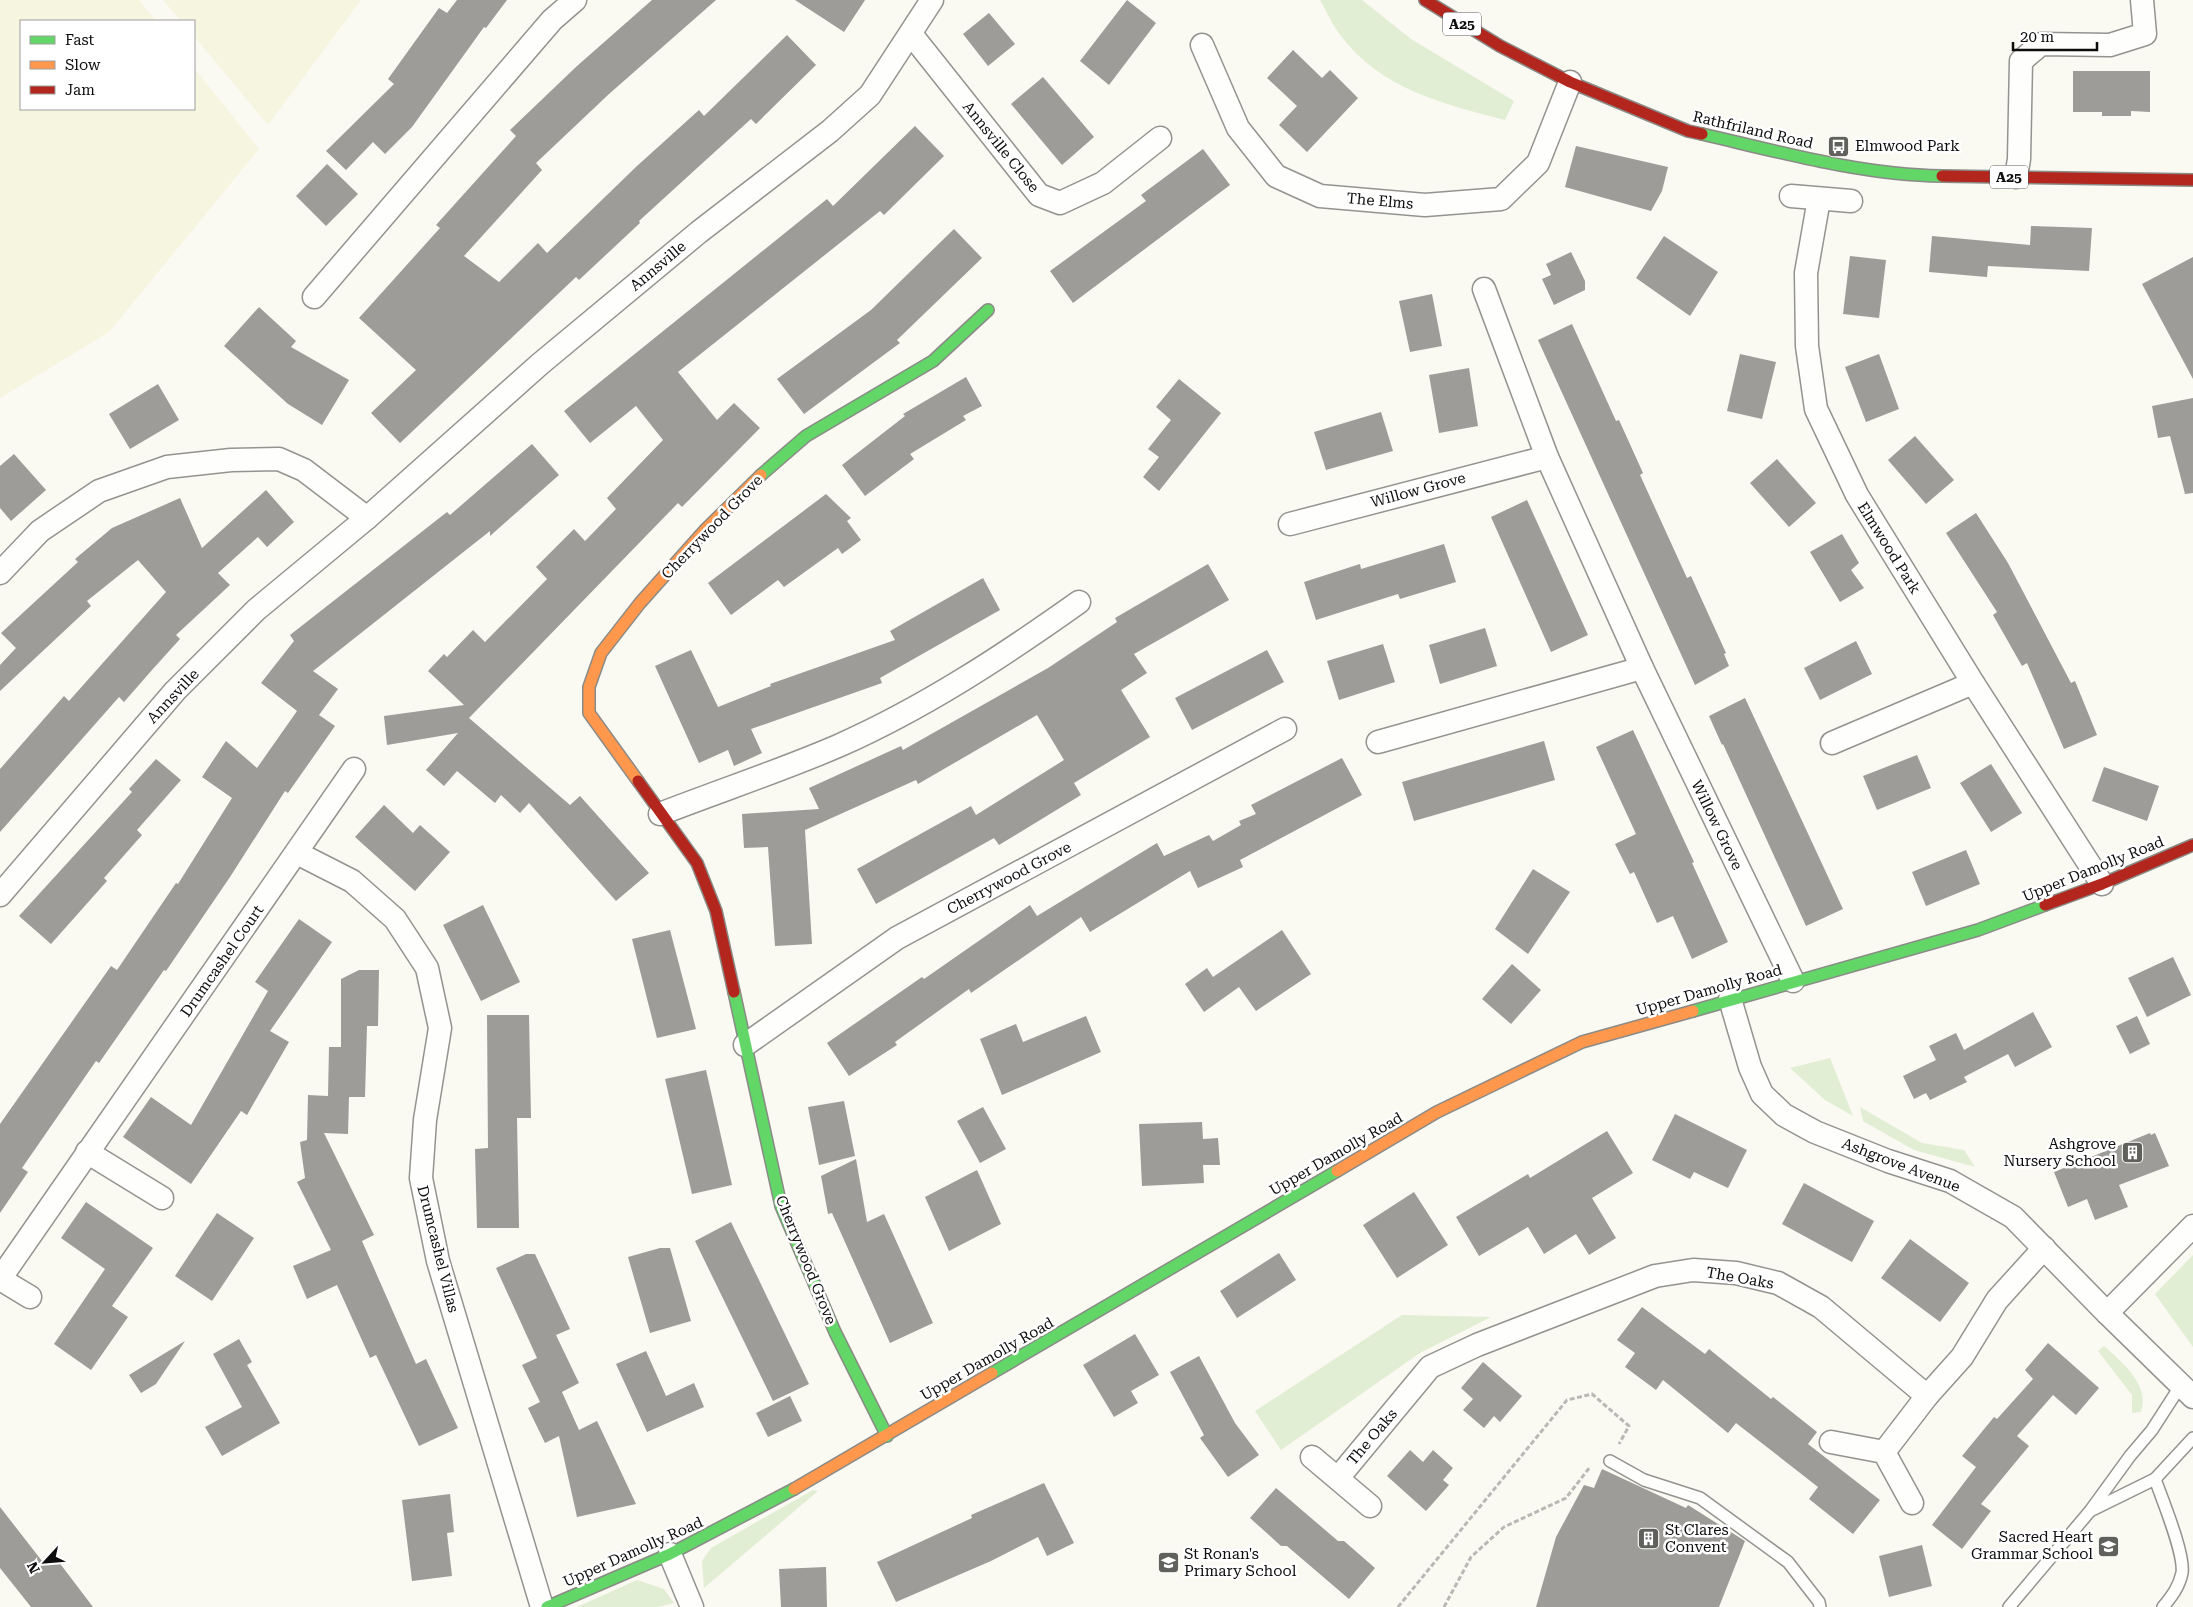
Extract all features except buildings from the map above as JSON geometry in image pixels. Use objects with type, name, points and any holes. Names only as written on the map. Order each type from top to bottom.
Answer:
[{"type":"street","points":[[314,297],[552,20],[575,0]]},
{"type":"street","name":"Annsville","points":[[0,896],[175,691],[256,610],[366,518],[540,364],[699,232],[830,131],[870,95],[932,0]]},
{"type":"street","name":"Rathfriland Road","points":[[1425,0],[1500,46],[1570,82],[1688,131],[1814,160],[1914,176],[2193,180]]},
{"type":"street","points":[[2016,177],[2021,61],[2041,44],[2110,45],[2145,34],[2142,0]]},
{"type":"street","name":"Annsville Close","points":[[911,34],[1038,195],[1060,203],[1103,183],[1160,138]]},
{"type":"street","name":"The Elms","points":[[1202,44],[1238,128],[1276,176],[1320,196],[1425,205],[1501,199],[1538,162],[1570,82]]},
{"type":"street","points":[[1792,196],[1851,202]]},
{"type":"street","name":"Elmwood Park","points":[[1819,199],[1806,272],[1807,346],[1816,409],[1857,495],[1973,683],[2102,884]]},
{"type":"street","name":"Willow Grove","points":[[1484,289],[1547,457],[1642,668],[1793,981]]},
{"type":"street","name":"Cherrywood Grove","points":[[887,1436],[835,1332],[781,1206],[716,911],[697,863],[589,713],[589,687],[601,653],[640,603],[706,528],[774,463],[806,436],[934,361],[988,310]]},
{"type":"street","name":"Willow Grove","points":[[1290,524],[1547,457]]},
{"type":"street","points":[[0,572],[40,531],[99,491],[167,467],[232,460],[279,459],[304,470],[366,518]]},
{"type":"street","points":[[660,814],[838,746],[914,708],[967,679],[1079,602]]},
{"type":"street","points":[[1378,742],[1642,668]]},
{"type":"street","points":[[1832,743],[1973,683]]},
{"type":"street","name":"Cherrywood Grove","points":[[745,1045],[897,938],[1285,730]]},
{"type":"street","name":"Drumcashel Court","points":[[30,1297],[0,1279],[354,769]]},
{"type":"street","name":"Upper Damolly Road","points":[[547,1607],[670,1554],[774,1500],[887,1436],[1436,1112],[1582,1042],[1978,930],[2102,884],[2193,845]]},
{"type":"street","name":"Drumcashel Villas","points":[[297,853],[352,881],[395,919],[427,968],[440,1028],[425,1120],[421,1178],[438,1261],[542,1607]]},
{"type":"street","name":"Ashgrove Avenue","points":[[1730,999],[1750,1067],[1762,1094],[1784,1115],[1815,1132],[1888,1161],[1950,1181],[2013,1217],[2187,1391]]},
{"type":"street","points":[[87,1152],[162,1198]]},
{"type":"street","points":[[2107,1313],[2193,1226]]},
{"type":"street","points":[[1884,1452],[1927,1396],[1962,1357],[1997,1300],[2044,1248]]},
{"type":"street","name":"The Oaks","points":[[1338,1478],[1430,1367],[1477,1345],[1656,1276],[1693,1270],[1736,1273],[1778,1283],[1820,1307],[1927,1396]]},
{"type":"street","points":[[1831,1442],[1884,1452]]},
{"type":"street","points":[[1884,1452],[1912,1503]]},
{"type":"street","points":[[1312,1457],[1370,1506]]},
{"type":"street","points":[[670,1554],[692,1607]]},
{"type":"lane","points":[[2010,1607],[2090,1511],[2130,1456],[2187,1391]]},
{"type":"lane","points":[[2090,1511],[2155,1479],[2193,1438]]},
{"type":"lane","points":[[1610,1460],[1644,1480],[1700,1498],[1788,1562],[1819,1602],[1820,1607]]},
{"type":"lane","points":[[2155,1479],[2176,1539],[2182,1571],[2177,1590],[2163,1607]]},
{"type":"path","points":[[1398,1607],[1566,1400],[1592,1394],[1629,1426],[1610,1460],[1601,1452],[1566,1498],[1504,1527],[1471,1558],[1444,1607]]},
{"type":"green space","points":[[0,0],[139,0],[155,20],[20,20],[20,110],[195,110],[195,69],[259,149],[109,332],[0,398]]},
{"type":"green space","points":[[163,0],[361,0],[268,125],[195,37],[195,20],[180,20]]},
{"type":"green space","points":[[1320,0],[1362,0],[1411,39],[1514,101],[1505,120],[1459,108],[1394,82],[1357,54],[1341,36]]},
{"type":"green space","points":[[1830,1058],[1853,1116],[1825,1100],[1790,1068]]},
{"type":"green space","points":[[1860,1107],[1922,1143],[1964,1150],[1975,1167],[1914,1150],[1863,1121]]},
{"type":"green space","points":[[2193,1255],[2193,1347],[2155,1294]]},
{"type":"green space","points":[[1402,1315],[1491,1317],[1420,1353],[1281,1450],[1255,1411]]},
{"type":"green space","points":[[2104,1346],[2133,1375],[2142,1393],[2141,1412],[2132,1413],[2132,1395],[2098,1351]]},
{"type":"green space","points":[[813,1490],[818,1491],[704,1588],[702,1561],[711,1548]]},
{"type":"green space","points":[[637,1580],[664,1589],[674,1603],[658,1607],[577,1607]]},
{"type":"traffic: fast","points":[[1702,134],[1851,167],[1881,172],[1942,176]]},
{"type":"traffic: fast","points":[[761,475],[806,436],[933,361],[988,310]]},
{"type":"traffic: fast","points":[[1693,1011],[1978,930],[2045,905]]},
{"type":"traffic: fast","points":[[734,992],[781,1206],[835,1332],[887,1436]]},
{"type":"traffic: fast","points":[[992,1373],[1337,1171]]},
{"type":"traffic: fast","points":[[547,1607],[670,1554],[794,1489]]},
{"type":"traffic: slow","points":[[638,781],[589,713],[589,687],[601,653],[640,603],[706,529],[761,475]]},
{"type":"traffic: slow","points":[[1337,1171],[1437,1112],[1582,1042],[1693,1011]]},
{"type":"traffic: slow","points":[[794,1489],[992,1373]]},
{"type":"traffic: jam","points":[[1425,0],[1500,46],[1570,82],[1688,131],[1702,134]]},
{"type":"traffic: jam","points":[[1942,176],[2193,180]]},
{"type":"traffic: jam","points":[[638,781],[697,863],[716,911],[734,992]]},
{"type":"traffic: jam","points":[[2045,905],[2102,884],[2193,845]]},
{"type":"place","name":"Elmwood Park","points":[[1839,146]]},
{"type":"place","name":"Ashgrove Nursery School","points":[[2132,1153]]},
{"type":"place","name":"St Clares Convent","points":[[1649,1539]]},
{"type":"place","name":"Sacred Heart Grammar School","points":[[2109,1546]]},
{"type":"place","name":"St Ronan's Primary School","points":[[1168,1563]]}]
